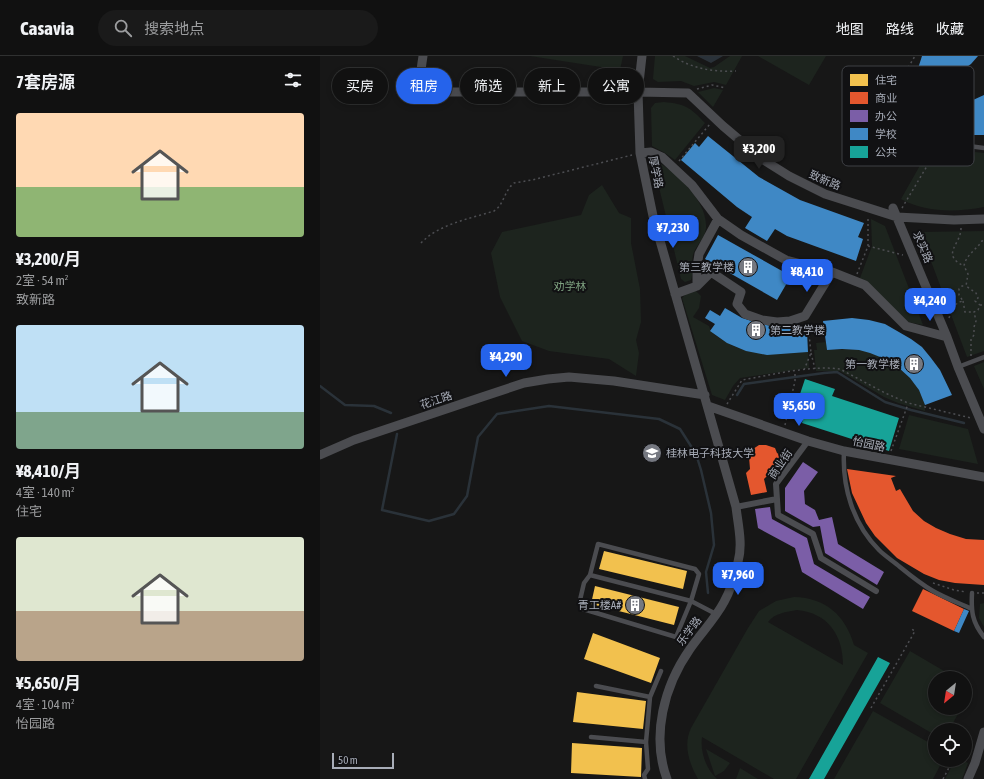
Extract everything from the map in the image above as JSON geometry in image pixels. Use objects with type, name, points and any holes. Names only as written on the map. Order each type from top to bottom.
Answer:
[{"type":"street","points":[[423,56],[420,76],[421,82],[428,90],[435,92],[588,92]]},
{"type":"street","name":"厚学路","points":[[641,68],[642,56]]},
{"type":"street","points":[[644,92],[688,93]]},
{"type":"street","name":"致新路","points":[[688,93],[714,118],[762,159],[789,176],[825,194],[868,208],[961,220],[984,218]]},
{"type":"street","name":"厚学路","points":[[638,104],[640,153],[652,216],[708,406]]},
{"type":"street","points":[[640,153],[651,152],[662,157],[692,185],[718,219],[741,235],[786,260],[832,272],[855,280],[865,285],[906,326],[947,337]]},
{"type":"street","name":"求实路","points":[[895,212],[984,429]]},
{"type":"street","points":[[697,286],[699,254],[718,219]]},
{"type":"street","points":[[675,294],[697,286],[711,272],[741,292],[737,304],[745,314],[762,320],[777,322],[790,321],[805,316],[832,272]]},
{"type":"street","name":"花江路","points":[[320,455],[354,440],[394,426],[524,383],[548,378],[569,377],[614,381],[705,395]]},
{"type":"street","name":"怡园路","points":[[708,406],[808,441],[844,451],[984,477]]},
{"type":"street","name":"乐学路","points":[[667,779],[660,747],[662,710],[679,666],[724,601],[739,560],[740,535],[736,507],[708,406]]},
{"type":"street","name":"商业街","points":[[808,441],[776,484],[778,515],[813,534],[821,558],[876,592]]},
{"type":"street","points":[[736,507],[777,499]]},
{"type":"street","points":[[968,779],[975,763],[984,732]]},
{"type":"lane","points":[[974,146],[984,148]]},
{"type":"lane","points":[[958,367],[984,357]]},
{"type":"lane","points":[[844,451],[843,467],[845,485],[853,510],[864,531],[879,550],[918,582],[933,591],[972,609]]},
{"type":"lane","points":[[598,544],[695,570],[699,574],[691,600],[676,637],[583,609],[580,600],[584,583],[590,575],[598,544]]},
{"type":"lane","points":[[590,575],[691,600],[716,614]]},
{"type":"lane","points":[[972,593],[974,620],[978,630],[984,637]]},
{"type":"lane","points":[[645,779],[644,775],[648,770],[646,742],[650,697],[661,671]]},
{"type":"lane","points":[[596,686],[650,697]]},
{"type":"lane","points":[[591,737],[646,742]]},
{"type":"path","points":[[673,56],[697,67],[717,72],[736,71]]},
{"type":"path","points":[[909,66],[915,56]]},
{"type":"path","points":[[688,93],[703,86],[712,85],[726,88]]},
{"type":"path","points":[[674,167],[714,118]]},
{"type":"path","points":[[421,243],[429,235],[440,228],[494,211],[499,208],[509,187],[514,183],[532,180],[640,153]]},
{"type":"path","points":[[895,212],[925,166]]},
{"type":"path","points":[[855,280],[868,246],[868,208]]},
{"type":"path","points":[[961,220],[959,237],[954,245],[953,258],[956,262],[964,266],[968,274],[966,286]]},
{"type":"path","points":[[964,266],[968,256],[978,247],[984,238]]},
{"type":"path","points":[[868,246],[915,258]]},
{"type":"path","points":[[966,286],[962,286],[959,290],[959,295],[963,301],[965,312],[974,312],[978,310],[980,305]]},
{"type":"path","points":[[966,286],[976,293],[978,298],[975,301],[980,305],[984,305]]},
{"type":"path","points":[[942,325],[948,321],[952,307],[963,301]]},
{"type":"path","points":[[971,362],[970,339],[974,335],[976,321],[974,312]]},
{"type":"path","points":[[805,316],[809,326],[811,353],[815,369]]},
{"type":"path","points":[[803,370],[811,353]]},
{"type":"path","points":[[723,411],[742,380],[803,370],[840,369],[908,404],[980,420]]},
{"type":"path","points":[[783,432],[795,381],[795,372]]},
{"type":"path","points":[[887,460],[908,404]]},
{"type":"path","points":[[933,583],[954,590],[972,593]]},
{"type":"path","points":[[871,708],[915,631],[910,628]]},
{"type":"path","points":[[943,779],[949,767]]},
{"type":"green space","points":[[530,56],[623,56],[620,68],[607,68]]},
{"type":"green space","points":[[655,56],[685,56],[710,68],[714,67],[730,56],[742,56],[726,85],[714,82],[694,86],[681,81],[658,82],[653,79]]},
{"type":"green space","points":[[758,56],[826,56],[809,85]]},
{"type":"green space","points":[[714,88],[723,90],[713,107],[698,92]]},
{"type":"green space","points":[[664,102],[687,107],[705,123],[675,160],[652,146],[651,108],[655,103]]},
{"type":"green space","points":[[975,152],[984,153],[984,207],[963,210],[931,209],[911,204],[901,199],[920,166],[974,166]]},
{"type":"green space","points":[[652,158],[670,170],[688,187],[702,207],[705,217],[705,232],[693,255],[691,280],[685,282],[681,279]]},
{"type":"green space","name":"劝学林","points":[[602,185],[619,213],[631,218],[631,243],[640,289],[641,322],[636,340],[639,353],[636,376],[609,359],[549,351],[522,341],[500,297],[491,253],[502,232],[581,215],[589,195]]},
{"type":"green space","points":[[871,219],[885,226],[923,325],[908,322],[867,281],[860,278],[872,246]]},
{"type":"green space","points":[[984,231],[984,351],[967,357],[920,232]]},
{"type":"green space","points":[[696,291],[701,296],[699,308],[693,317],[709,326],[712,332],[717,336],[731,345],[752,352],[774,354],[808,352],[809,368],[740,378],[733,386],[725,400],[712,395],[682,298],[688,292]]},
{"type":"green space","points":[[826,342],[827,350],[849,349],[866,351],[889,361],[907,375],[914,383],[924,401],[925,411],[884,397],[840,371],[816,371],[814,350],[817,350],[816,343]]},
{"type":"green space","points":[[984,362],[984,389],[974,366]]},
{"type":"green space","points":[[909,415],[968,429],[978,464],[899,449]]},
{"type":"green space","points":[[794,597],[805,598],[825,605],[833,610],[845,625],[854,645],[868,653],[796,779],[774,779],[702,737],[702,748],[705,760],[713,775],[717,779],[698,779],[692,767],[687,747],[687,741],[691,728],[759,611],[776,601]],"holes":[[[797,610],[808,612],[817,616],[832,627],[840,644],[843,665],[768,622],[777,615],[785,612]]]},
{"type":"green space","points":[[984,603],[984,627],[979,618],[980,604]]},
{"type":"green space","points":[[910,651],[944,671],[928,671],[928,715],[957,715],[953,723],[928,723],[928,731],[880,703]]},
{"type":"green space","points":[[873,711],[928,742],[928,767],[939,767],[933,779],[834,779]]},
{"type":"green space","points":[[706,749],[730,763],[724,771],[715,776]]},
{"type":"green space","points":[[951,767],[966,767],[962,779],[945,779]]},
{"type":"green space","points":[[740,768],[758,779],[736,779]]},
{"type":"shaded area","points":[[697,56],[723,56],[711,63]]},
{"type":"building: 住宅","points":[[604,551],[687,571],[683,589],[599,569]]},
{"type":"building: 住宅","name":"青工楼A#","points":[[595,586],[679,607],[674,625],[591,604]]},
{"type":"building: 住宅","points":[[593,633],[660,658],[651,683],[584,659]]},
{"type":"building: 住宅","points":[[577,692],[646,701],[643,729],[573,722]]},
{"type":"building: 住宅","points":[[572,743],[642,748],[641,777],[571,773]]},
{"type":"building: 商业","points":[[759,445],[766,445],[775,448],[777,453],[785,458],[764,479],[767,492],[751,495],[746,473],[750,469],[749,457],[753,449]]},
{"type":"building: 商业","points":[[847,469],[896,476],[891,478],[896,491],[900,489],[913,511],[924,521],[950,534],[966,539],[984,540],[984,585],[955,583],[939,580],[924,574],[897,558],[875,536],[866,523],[852,493]]},
{"type":"building: 商业","points":[[923,589],[964,609],[954,631],[912,611]]},
{"type":"building: 办公","points":[[803,462],[818,472],[804,491],[805,504],[815,510],[819,520],[832,517],[838,544],[884,572],[877,585],[825,553],[820,526],[813,527],[785,511],[785,488]]},
{"type":"building: 办公","points":[[770,507],[772,519],[807,538],[814,564],[870,597],[863,609],[802,572],[795,548],[758,528],[755,509]]},
{"type":"building: 学校","points":[[922,56],[978,56],[968,66],[919,66]]},
{"type":"building: 学校","points":[[984,95],[984,135],[974,135],[974,100]]},
{"type":"building: 学校","points":[[708,136],[759,177],[800,200],[864,223],[858,237],[863,239],[856,261],[787,236],[775,229],[767,241],[745,228],[752,217],[737,207],[681,160],[695,143],[699,147]]},
{"type":"building: 学校","name":"第三教学楼","points":[[718,235],[791,276],[777,300],[705,259]]},
{"type":"building: 学校","name":"第二教学楼","points":[[725,308],[742,318],[780,328],[799,323],[800,332],[807,331],[808,352],[767,355],[746,351],[727,343],[710,331],[715,324],[705,318],[710,310],[720,316]]},
{"type":"building: 学校","name":"第一教学楼","points":[[852,318],[885,324],[922,347],[940,370],[952,395],[925,405],[919,390],[910,378],[899,368],[885,359],[859,350],[827,350],[823,321]]},
{"type":"building: 学校","points":[[964,609],[969,611],[959,633],[954,631]]},
{"type":"building: 公共","points":[[805,379],[835,389],[832,396],[899,418],[889,451],[802,423],[804,415],[794,412]]},
{"type":"building: 公共","points":[[878,657],[890,663],[824,779],[809,779]]},
{"type":"waterway","points":[[737,395],[744,384],[837,372],[885,402],[964,423]]},
{"type":"waterway","points":[[320,386],[345,405],[374,406],[391,413]]},
{"type":"waterway","points":[[397,434],[382,510],[429,521],[454,514],[467,496],[478,437],[497,414],[549,406],[659,419],[680,429],[696,454],[711,513],[714,545],[706,572],[708,593]]},
{"type":"place","name":"第三教学楼","points":[[748,267]]},
{"type":"place","name":"第二教学楼","points":[[756,330]]},
{"type":"place","name":"第一教学楼","points":[[914,364]]},
{"type":"place","name":"桂林电子科技大学","points":[[652,453]]},
{"type":"place","name":"青工楼A#","points":[[635,605]]}]
